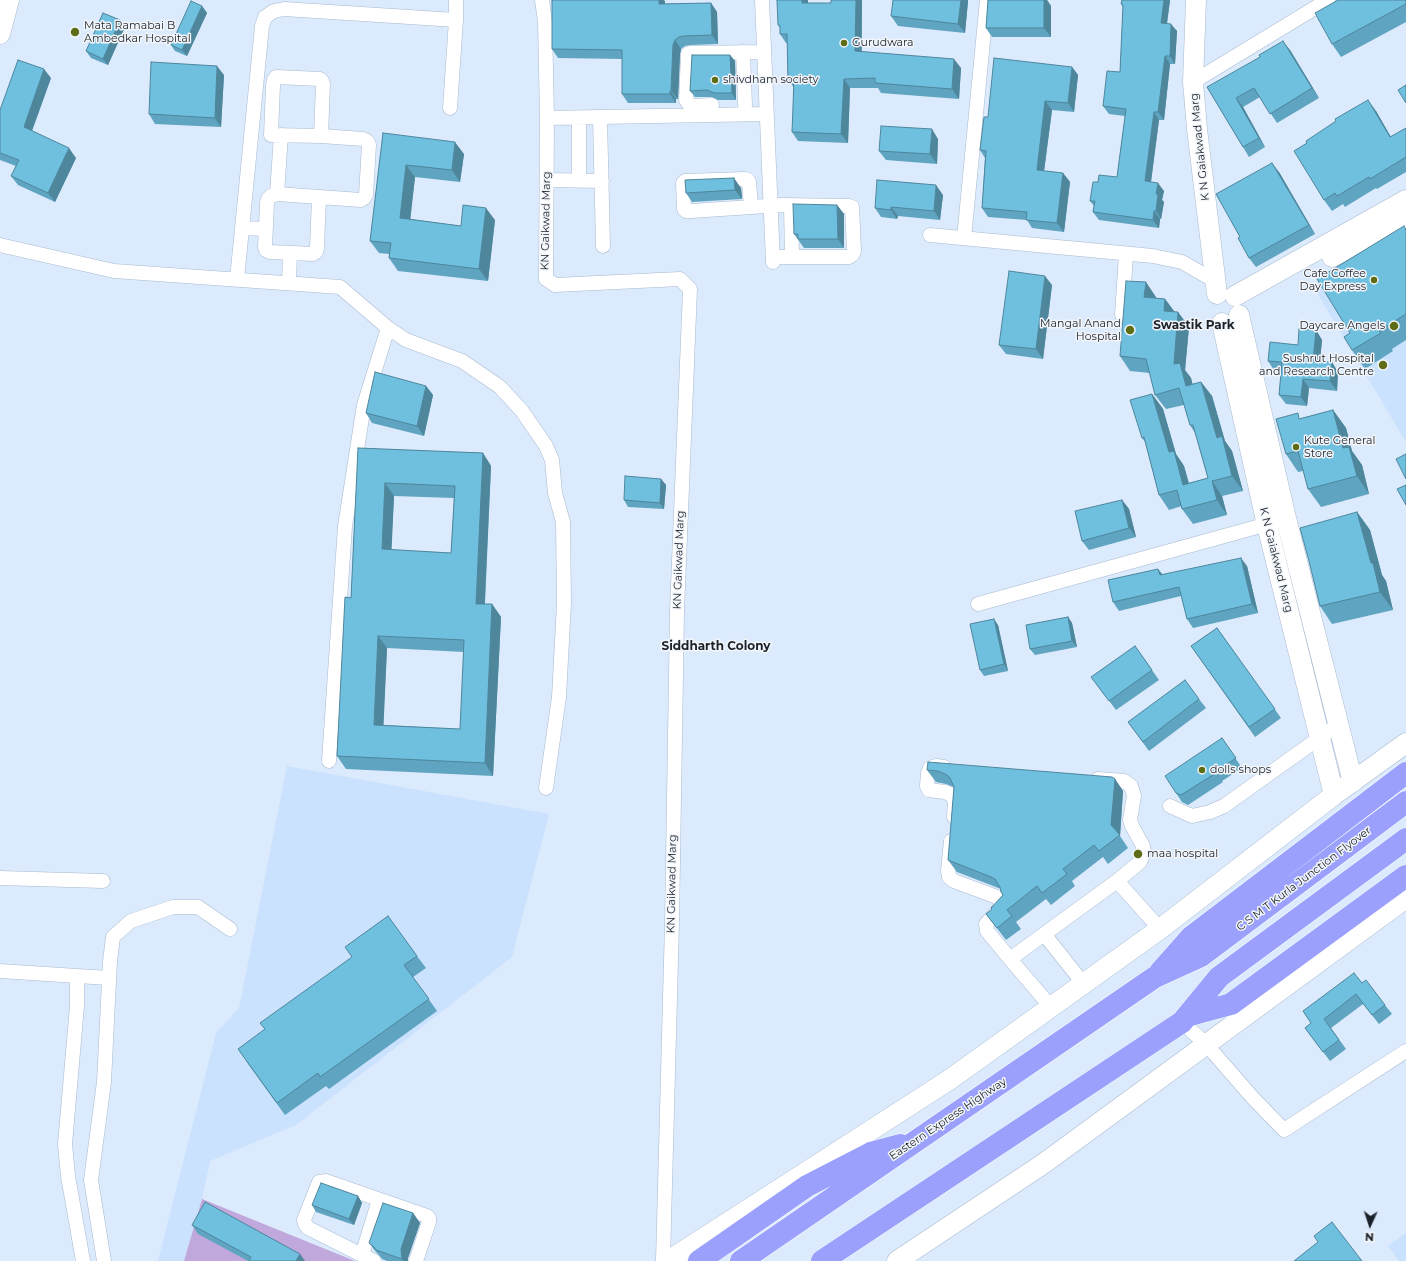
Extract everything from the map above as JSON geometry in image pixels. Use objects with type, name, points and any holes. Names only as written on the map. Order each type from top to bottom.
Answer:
[{"type":"highway","points":[[1155,977],[1191,937],[1406,773]]},
{"type":"highway","name":"C S M T Kurla Junction Flyover","points":[[1155,977],[1201,956],[1406,802]]},
{"type":"highway","points":[[1185,1019],[1219,977],[1406,839]]},
{"type":"highway","points":[[822,1261],[1185,1019],[1231,1004],[1406,876]]},
{"type":"highway","name":"Eastern Express Highway","points":[[741,1261],[1155,977]]},
{"type":"highway","points":[[698,1261],[807,1186],[871,1153],[915,1142]]},
{"type":"street","points":[[0,34],[9,0]]},
{"type":"street","points":[[450,108],[456,0]]},
{"type":"street","name":"KN Gaikwad Marg","points":[[542,0],[545,22],[547,118],[546,279],[556,286],[680,279],[690,289],[677,611],[672,923],[663,1261]]},
{"type":"street","points":[[751,207],[749,182],[745,179],[685,181],[683,183],[684,209],[686,211],[751,207],[771,205],[851,207],[853,209],[854,252],[852,256],[849,257],[792,257],[773,259],[771,205],[766,109],[762,0]]},
{"type":"street","points":[[964,238],[987,0]]},
{"type":"street","name":"K N Gaiakwad Marg","points":[[1196,0],[1193,82],[1197,129],[1267,525],[1334,795]]},
{"type":"street","points":[[1193,82],[1328,0]]},
{"type":"street","points":[[237,279],[262,26],[265,17],[274,11],[284,9],[330,6],[456,20]]},
{"type":"street","points":[[743,52],[744,105]]},
{"type":"street","points":[[764,52],[688,54],[686,100],[689,104],[694,106],[744,105],[766,109]]},
{"type":"street","points":[[277,194],[276,135],[272,106],[273,85],[276,77],[322,81],[324,84],[321,136]]},
{"type":"street","points":[[254,104],[272,106]]},
{"type":"street","points":[[547,118],[579,118],[766,109]]},
{"type":"street","points":[[600,117],[603,246]]},
{"type":"street","points":[[579,118],[579,181]]},
{"type":"street","points":[[252,134],[363,139],[367,141],[369,145],[366,195],[361,200],[319,197],[277,194],[268,198],[266,250],[270,252],[313,254],[316,252],[319,197]]},
{"type":"street","points":[[547,180],[602,181]]},
{"type":"street","points":[[1308,262],[1406,200]]},
{"type":"street","points":[[791,206],[792,257]]},
{"type":"street","points":[[930,235],[1153,256],[1182,262],[1228,303],[1308,262],[1406,216]]},
{"type":"street","points":[[242,228],[266,229]]},
{"type":"street","points":[[0,245],[114,271],[340,287],[388,328],[406,340],[462,361],[500,387],[522,411],[546,446],[552,460],[555,493],[563,522],[564,603],[559,697],[546,788]]},
{"type":"street","points":[[289,283],[290,253]]},
{"type":"street","points":[[1122,315],[1126,254]]},
{"type":"street","name":"K N Gaiakwad Marg","points":[[1228,303],[1286,518],[1353,782]]},
{"type":"street","points":[[329,761],[345,526],[364,405],[388,328]]},
{"type":"street","points":[[978,604],[1267,525],[1286,518]]},
{"type":"street","points":[[1287,603],[1307,599]]},
{"type":"street","points":[[1170,806],[1192,816],[1210,812],[1224,806],[1338,724]]},
{"type":"street","points":[[668,1261],[901,1113],[949,1080],[1160,928],[1334,795],[1406,743]]},
{"type":"street","points":[[959,768],[936,766],[930,768],[928,773],[927,786],[929,790],[945,792],[952,796],[955,802],[948,871],[949,877],[954,881],[997,897],[1001,902],[1000,908],[986,924],[987,931],[1051,1007]]},
{"type":"street","points":[[1010,959],[1117,881],[1140,862],[1144,855],[1143,846],[1130,820],[1134,796],[1131,786],[1124,781],[1084,778]]},
{"type":"street","points":[[0,878],[103,881]]},
{"type":"street","points":[[1117,881],[1160,928]]},
{"type":"street","points":[[897,1261],[1043,1164],[1406,898]]},
{"type":"street","points":[[104,1261],[92,1180],[104,1082],[110,961],[113,937],[131,921],[173,907],[198,907],[230,929]]},
{"type":"street","points":[[1044,934],[1083,984]]},
{"type":"street","points":[[0,971],[109,978]]},
{"type":"street","points":[[77,976],[77,1006],[65,1144],[68,1176],[83,1261]]},
{"type":"street","points":[[1185,1019],[1252,1097],[1284,1130],[1406,1051]]},
{"type":"street","points":[[379,1200],[368,1258],[308,1228],[304,1220],[316,1186],[322,1180],[426,1216],[429,1222],[416,1261]]},
{"type":"shaded area","name":"Sushrut Hospital and Research Centre","points":[[1406,234],[1406,442],[1314,288]]},
{"type":"shaded area","points":[[287,766],[549,814],[512,957],[296,1125],[210,1161],[202,1199],[184,1261],[158,1261],[216,1033],[239,1008]]},
{"type":"shaded area","points":[[202,1199],[355,1261],[184,1261]]},
{"type":"shaded area","points":[[1406,1233],[1406,1261],[1399,1261],[1388,1246]]},
{"type":"building","points":[[552,0],[659,0],[659,4],[711,3],[712,35],[684,36],[675,40],[673,45],[670,94],[622,94],[622,50],[552,49]]},
{"type":"building","points":[[777,0],[802,0],[802,3],[831,3],[831,0],[856,0],[855,51],[954,59],[952,89],[875,83],[875,78],[844,79],[841,134],[792,132],[794,79],[788,79],[787,34],[780,34],[780,26],[778,25]]},
{"type":"building","points":[[893,0],[961,0],[958,24],[891,16]]},
{"type":"building","points":[[988,0],[1044,0],[1044,28],[986,28]]},
{"type":"building","points":[[1122,0],[1164,0],[1161,23],[1171,24],[1170,56],[1165,56],[1158,112],[1154,112],[1145,181],[1158,183],[1156,194],[1158,194],[1156,211],[1154,211],[1153,220],[1093,212],[1095,201],[1090,201],[1093,182],[1098,182],[1099,175],[1117,177],[1126,109],[1103,106],[1107,71],[1120,72]]},
{"type":"building","points":[[1338,0],[1406,0],[1406,4],[1332,44],[1315,13]]},
{"type":"building","points":[[191,1],[202,6],[182,50],[171,45]]},
{"type":"building","points":[[103,13],[120,20],[103,59],[86,51]]},
{"type":"building","points":[[1283,41],[1312,88],[1270,114],[1254,88],[1236,98],[1259,138],[1243,147],[1207,87],[1260,57],[1259,55]]},
{"type":"building","name":"shivdham society","points":[[692,55],[730,55],[732,93],[714,93],[707,90],[690,91]]},
{"type":"building","points":[[994,58],[1072,67],[1068,103],[1045,101],[1037,170],[1063,173],[1057,223],[1026,220],[1027,212],[982,208],[986,151],[980,150],[984,117],[988,117]]},
{"type":"building","points":[[18,60],[44,69],[24,127],[69,148],[48,193],[11,176],[19,160],[0,153],[0,110]]},
{"type":"building","points":[[151,62],[217,66],[215,118],[149,114]]},
{"type":"building","points":[[1406,85],[1406,103],[1398,90]]},
{"type":"building","points":[[1368,100],[1390,137],[1406,128],[1406,157],[1370,179],[1369,177],[1337,196],[1335,193],[1324,200],[1294,151],[1336,121],[1335,119]]},
{"type":"building","points":[[881,126],[932,129],[930,154],[879,151]]},
{"type":"building","points":[[383,133],[455,142],[452,170],[406,165],[400,218],[461,226],[463,205],[486,208],[479,269],[389,258],[391,243],[370,241]]},
{"type":"building","points":[[1272,163],[1309,225],[1249,258],[1238,238],[1240,237],[1216,194]]},
{"type":"building","points":[[734,178],[735,190],[686,193],[685,180]]},
{"type":"building","points":[[877,180],[936,185],[934,211],[891,207],[891,210],[875,208]]},
{"type":"building","points":[[793,204],[837,205],[838,239],[798,239],[798,234],[794,234]]},
{"type":"building","points":[[1404,226],[1406,230],[1406,314],[1379,331],[1381,333],[1352,350],[1344,337],[1350,333],[1317,279]]},
{"type":"building","points":[[1009,271],[1045,276],[1036,349],[999,345]]},
{"type":"building","points":[[1126,281],[1146,282],[1144,297],[1165,299],[1164,311],[1178,312],[1174,364],[1180,363],[1186,386],[1201,382],[1217,438],[1222,436],[1232,476],[1212,481],[1217,500],[1182,509],[1177,490],[1159,495],[1144,437],[1142,438],[1130,400],[1152,394],[1169,452],[1174,451],[1183,485],[1208,478],[1193,425],[1190,425],[1179,388],[1155,395],[1146,359],[1120,356]]},
{"type":"building","points":[[1299,329],[1316,330],[1313,361],[1332,362],[1330,381],[1303,379],[1301,397],[1279,395],[1282,362],[1268,361],[1270,342],[1298,345]]},
{"type":"building","points":[[375,372],[426,386],[417,426],[366,413]]},
{"type":"building","points":[[1333,410],[1343,448],[1349,447],[1357,476],[1308,489],[1298,451],[1286,454],[1276,419],[1298,413],[1299,419]]},
{"type":"building","points":[[358,448],[483,453],[476,604],[492,604],[485,763],[337,756],[345,597],[351,598]],"holes":[[[385,483],[455,486],[451,553],[382,549]],[[378,636],[464,640],[460,729],[374,725]]]},
{"type":"building","points":[[1406,454],[1406,479],[1396,459]]},
{"type":"building","points":[[625,476],[661,479],[660,503],[624,500]]},
{"type":"building","points":[[1406,485],[1406,505],[1397,489]]},
{"type":"building","points":[[1122,500],[1129,528],[1082,541],[1075,511]]},
{"type":"building","points":[[1357,512],[1371,563],[1373,563],[1380,592],[1320,606],[1300,528]]},
{"type":"building","points":[[1241,558],[1252,604],[1187,619],[1179,587],[1113,602],[1108,580],[1158,569],[1160,575]]},
{"type":"building","points":[[1068,617],[1072,641],[1030,649],[1026,625]]},
{"type":"building","points":[[994,619],[1004,664],[980,670],[970,624]]},
{"type":"building","points":[[1217,628],[1275,709],[1249,727],[1191,646]]},
{"type":"building","points":[[1135,646],[1152,670],[1109,701],[1091,677]]},
{"type":"building","points":[[1185,680],[1199,699],[1143,742],[1128,722]]},
{"type":"building","points":[[1222,738],[1236,758],[1215,772],[1216,773],[1181,795],[1176,793],[1165,776]]},
{"type":"building","points":[[928,762],[1112,777],[1115,779],[1111,825],[1120,835],[1099,851],[1094,845],[1063,869],[1067,874],[1042,893],[1037,886],[1007,910],[1012,916],[997,928],[986,914],[1003,895],[995,879],[948,860],[954,787],[947,775],[938,771],[927,770]]},
{"type":"building","points":[[388,916],[417,956],[404,965],[429,999],[320,1077],[318,1073],[277,1103],[238,1049],[265,1029],[260,1023],[352,957],[345,947]]},
{"type":"building","points":[[1354,973],[1362,983],[1366,980],[1385,1005],[1372,1015],[1356,994],[1324,1019],[1339,1040],[1323,1052],[1305,1028],[1311,1023],[1303,1011]]},
{"type":"building","points":[[321,1183],[358,1196],[349,1219],[312,1205]]},
{"type":"building","points":[[205,1202],[300,1254],[296,1261],[249,1261],[251,1257],[192,1225]]},
{"type":"building","points":[[383,1203],[413,1213],[401,1249],[402,1259],[376,1250],[369,1243]]},
{"type":"building","points":[[1332,1222],[1362,1261],[1294,1261],[1318,1242],[1314,1236]]},
{"type":"place","name":"Mata Ramabai B Ambedkar Hospital","points":[[75,32]]},
{"type":"place","name":"Gurudwara","points":[[844,43]]},
{"type":"place","name":"shivdham society","points":[[715,80]]},
{"type":"place","name":"Cafe Coffee Day Express","points":[[1374,280]]},
{"type":"place","name":"Daycare Angels","points":[[1394,326]]},
{"type":"place","name":"Mangal Anand Hospital","points":[[1130,330]]},
{"type":"place","name":"Sushrut Hospital and Research Centre","points":[[1383,365]]},
{"type":"place","name":"Kute General Store","points":[[1296,447]]},
{"type":"place","name":"dolls shops","points":[[1202,770]]},
{"type":"place","name":"maa hospital","points":[[1138,854]]},
{"type":"district","name":"Swastik Park","points":[[1194,325]]},
{"type":"district","name":"Siddharth Colony","points":[[716,646]]}]
